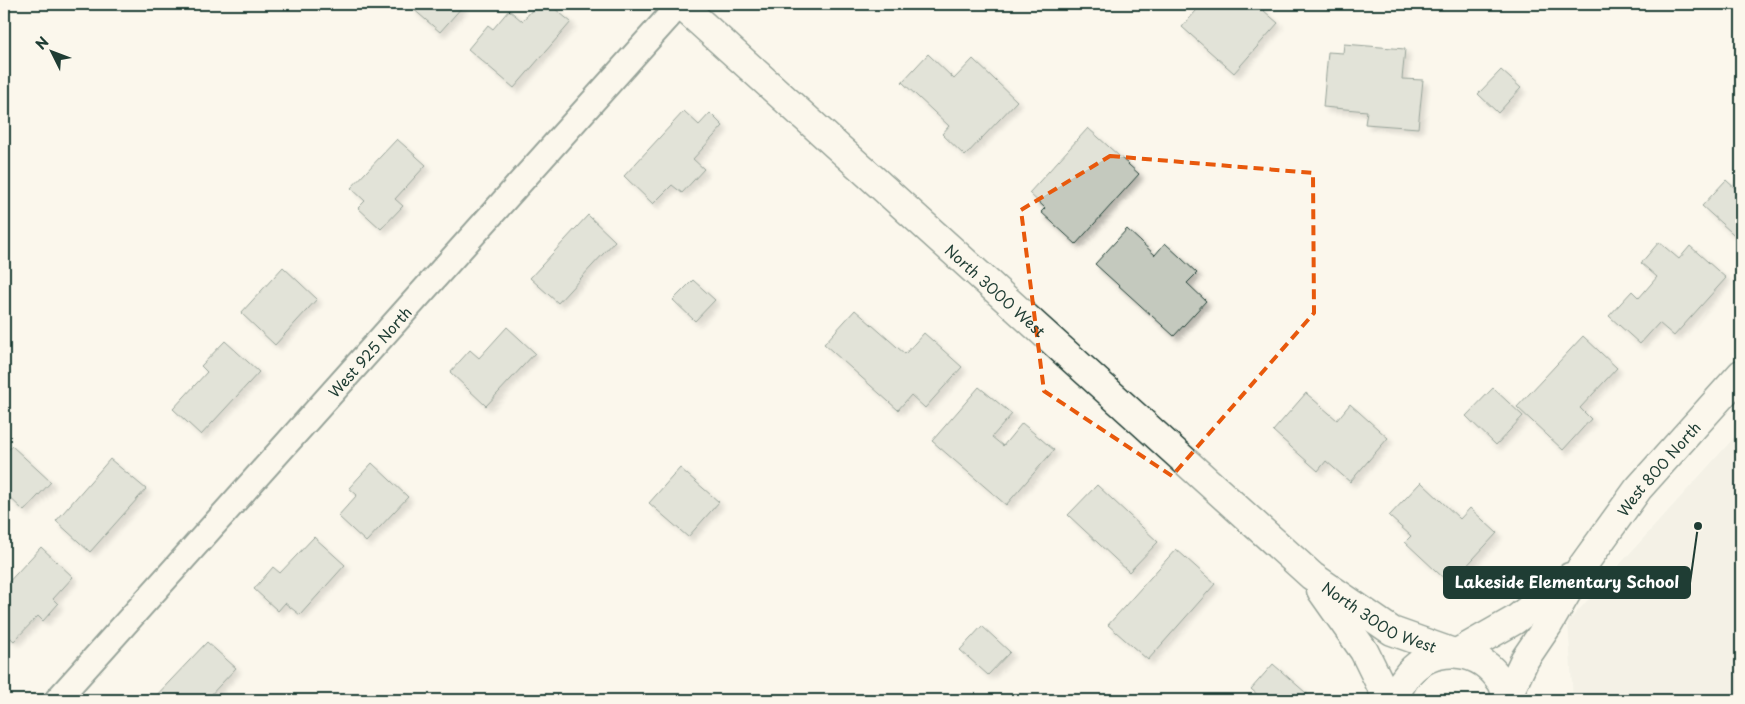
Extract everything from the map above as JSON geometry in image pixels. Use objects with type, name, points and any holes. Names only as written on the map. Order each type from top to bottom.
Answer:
[{"type":"main road","name":"North 3000 West","points":[[680,4],[1312,576],[1392,632],[1454,653],[1472,656],[1490,667],[1503,684],[1507,699]]},
{"type":"main road","name":"West 800 North","points":[[1507,699],[1524,659],[1548,625],[1581,568],[1638,489],[1741,374]]},
{"type":"main road","name":"West 800 North","points":[[1396,700],[1404,679],[1417,665],[1433,656],[1454,653],[1515,620],[1581,568]]},
{"type":"main road","name":"North 3000 West","points":[[1312,576],[1364,650],[1388,700]]},
{"type":"street","name":"West 925 North","points":[[57,700],[680,4]]},
{"type":"highlighted area","points":[[1110,156],[1313,173],[1314,313],[1172,476],[1044,391],[1021,210]]},
{"type":"shaded area","points":[[1741,430],[1741,700],[1573,700],[1568,622]]},
{"type":"building","points":[[416,4],[460,4],[463,6],[440,32],[412,8]]},
{"type":"building","points":[[538,4],[549,4],[571,22],[514,88],[468,49],[488,25],[493,29],[509,10],[522,21]]},
{"type":"building","points":[[1202,4],[1256,4],[1278,23],[1234,73],[1182,27]]},
{"type":"building","points":[[1344,44],[1405,49],[1402,79],[1423,80],[1418,128],[1365,124],[1367,111],[1323,107],[1328,52],[1343,53]]},
{"type":"building","points":[[928,54],[954,79],[973,59],[1017,101],[965,156],[942,134],[949,126],[902,82]]},
{"type":"building","points":[[1501,70],[1521,88],[1498,113],[1478,94]]},
{"type":"building","points":[[684,111],[699,125],[710,113],[723,126],[693,159],[704,169],[682,193],[672,185],[653,204],[624,176]]},
{"type":"building","points":[[1088,128],[1139,174],[1076,244],[1041,212],[1045,208],[1029,193]]},
{"type":"building","points":[[397,139],[426,165],[395,199],[403,206],[381,229],[358,208],[365,201],[351,188]]},
{"type":"building","points":[[1726,180],[1738,191],[1741,188],[1741,241],[1702,206]]},
{"type":"building","points":[[588,215],[615,241],[558,303],[530,278]]},
{"type":"building","points":[[1127,229],[1155,255],[1165,243],[1197,273],[1187,283],[1206,301],[1174,336],[1095,264]]},
{"type":"building","points":[[1659,242],[1679,259],[1690,246],[1726,278],[1674,336],[1659,323],[1640,344],[1609,316],[1632,291],[1639,298],[1657,277],[1641,263]]},
{"type":"building","points":[[283,267],[317,299],[275,345],[241,313]]},
{"type":"building","points":[[693,280],[715,300],[695,321],[673,300]]},
{"type":"building","points":[[855,310],[905,354],[924,333],[962,367],[925,408],[911,395],[898,410],[824,344]]},
{"type":"building","points":[[507,327],[535,353],[486,406],[450,372],[470,350],[479,358]]},
{"type":"building","points":[[1583,336],[1617,368],[1580,408],[1591,419],[1563,450],[1517,407]]},
{"type":"building","points":[[225,341],[259,372],[201,435],[173,409],[207,372],[201,366]]},
{"type":"building","points":[[979,387],[1012,414],[992,437],[1003,446],[1022,423],[1054,450],[1006,505],[932,441]]},
{"type":"building","points":[[1493,388],[1523,416],[1496,445],[1466,416]]},
{"type":"building","points":[[1306,393],[1337,420],[1350,404],[1388,438],[1350,482],[1326,461],[1318,471],[1273,431]]},
{"type":"building","points":[[12,446],[51,482],[24,511],[4,492],[4,455]]},
{"type":"building","points":[[110,459],[146,489],[90,552],[56,521]]},
{"type":"building","points":[[372,463],[408,497],[366,542],[338,516],[357,495],[349,488]]},
{"type":"building","points":[[680,468],[719,502],[688,537],[649,503]]},
{"type":"building","points":[[1421,482],[1460,519],[1470,508],[1497,533],[1450,584],[1405,542],[1411,536],[1389,516]]},
{"type":"building","points":[[1097,485],[1158,542],[1129,572],[1068,515]]},
{"type":"building","points":[[314,537],[345,565],[300,615],[285,603],[278,611],[254,589],[273,567],[280,573]]},
{"type":"building","points":[[41,547],[73,577],[53,599],[58,604],[43,621],[38,616],[14,641],[4,632],[4,587]]},
{"type":"building","points":[[1176,549],[1215,584],[1148,660],[1108,625]]},
{"type":"building","points":[[982,626],[1010,652],[988,675],[960,650]]},
{"type":"building","points":[[207,642],[236,668],[206,700],[152,700]]},
{"type":"building","points":[[1273,664],[1314,700],[1257,700],[1260,697],[1251,689]]},
{"type":"place","name":"Lakeside Elementary School","points":[[1698,526]]}]
